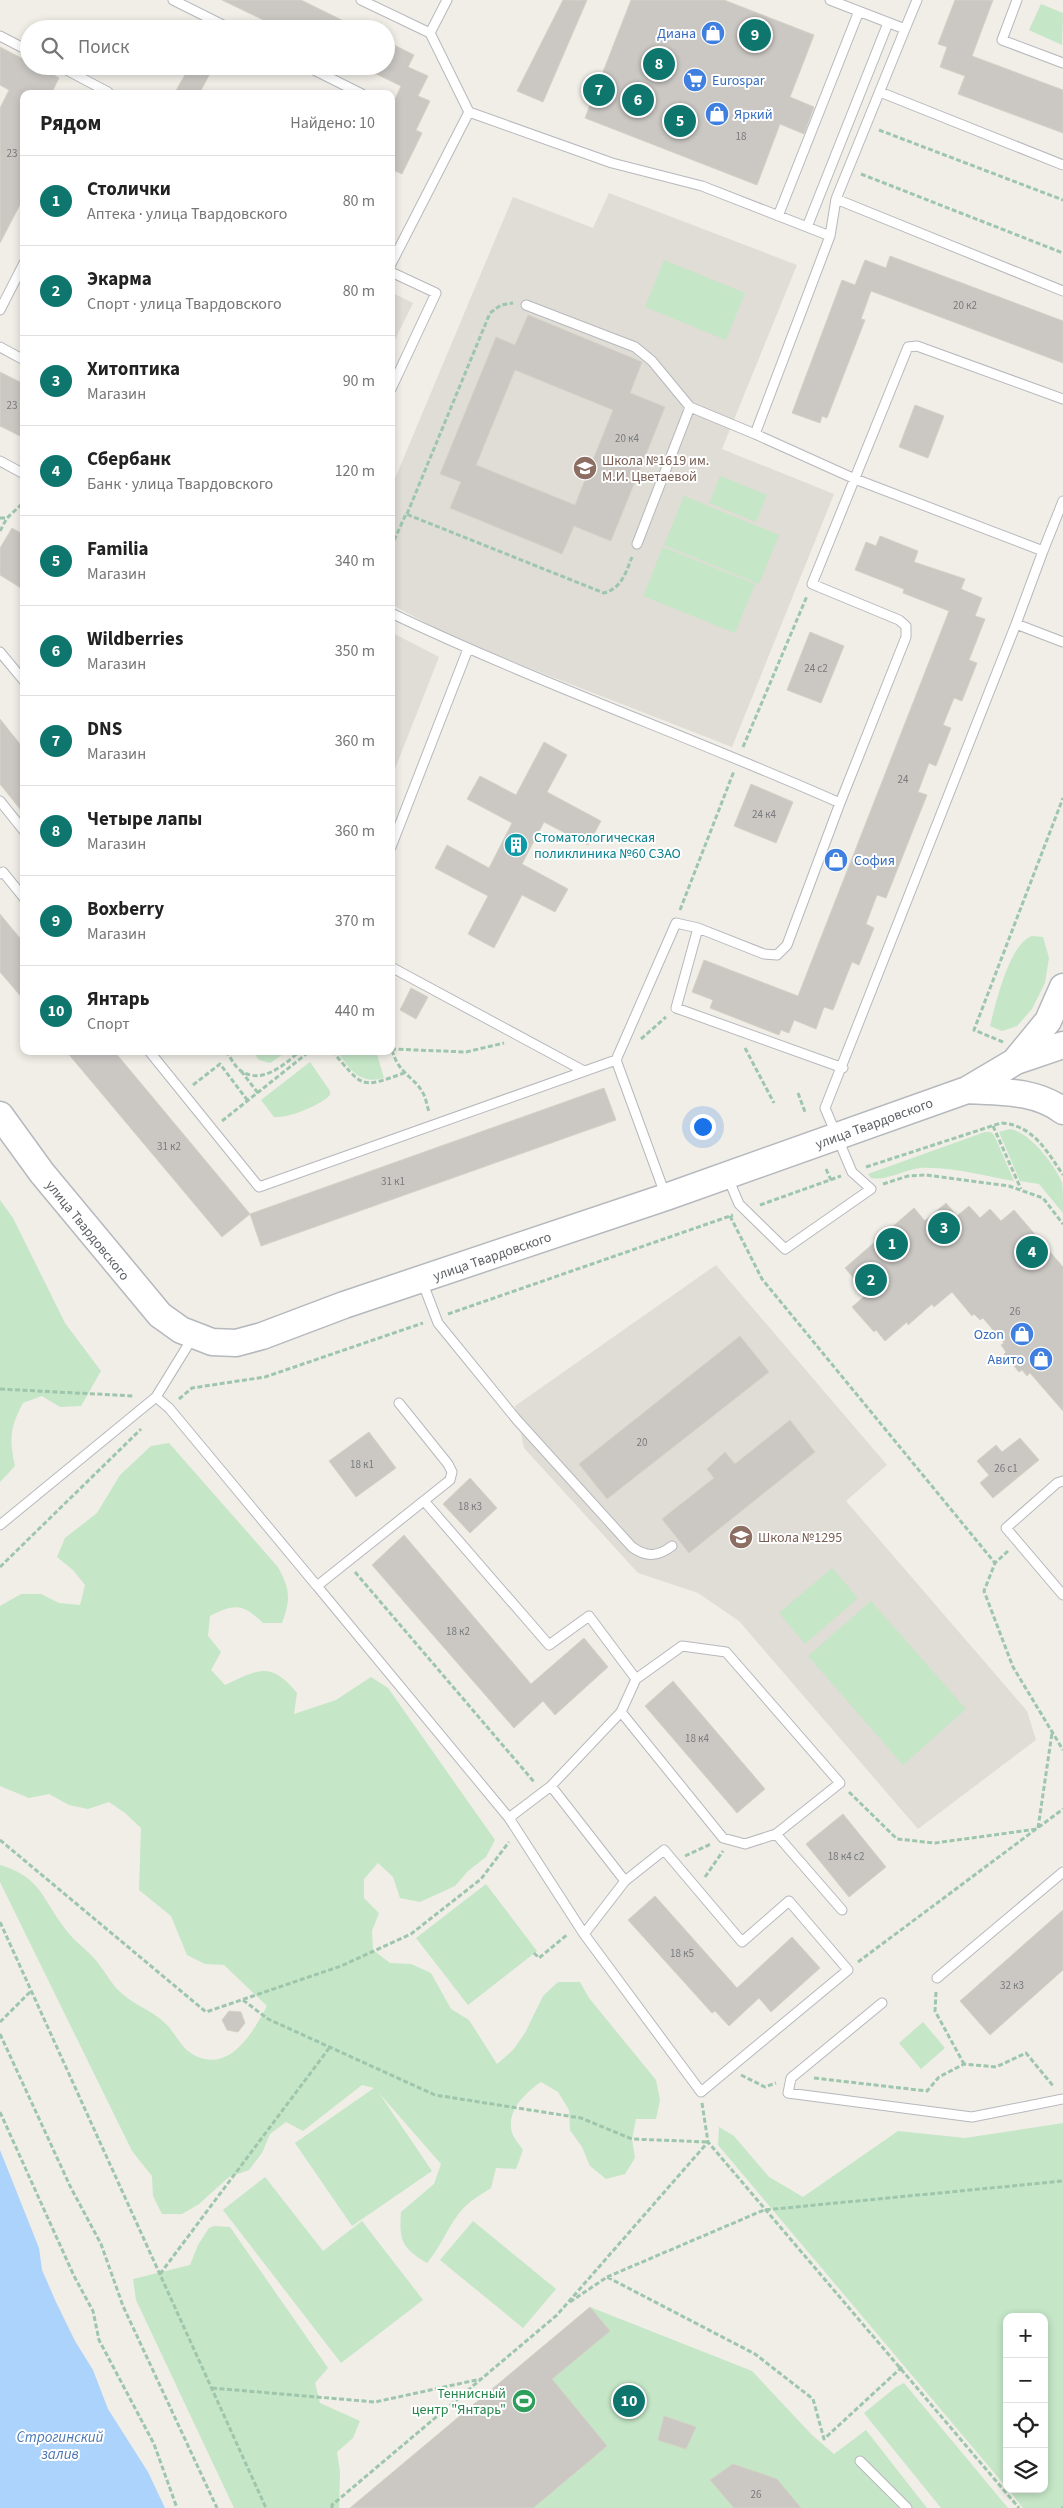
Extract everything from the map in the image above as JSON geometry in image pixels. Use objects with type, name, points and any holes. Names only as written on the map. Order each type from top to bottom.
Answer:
[{"type":"main road","points":[[1010,1051],[1048,1021],[1063,987]]},
{"type":"main road","name":"улица Твардовского","points":[[0,1115],[42,1173],[152,1307],[174,1327],[193,1336],[218,1343],[244,1341],[344,1305],[666,1197],[967,1090],[1010,1051],[1063,1045]]},
{"type":"main road","points":[[967,1090],[1028,1095],[1051,1103],[1063,1111]]},
{"type":"lane","points":[[173,0],[213,20]]},
{"type":"lane","points":[[361,0],[430,33],[469,112],[612,162],[702,186],[830,236]]},
{"type":"lane","points":[[430,33],[447,0]]},
{"type":"lane","points":[[830,0],[905,29]]},
{"type":"lane","points":[[755,434],[830,236],[836,198],[917,0]]},
{"type":"lane","points":[[1016,0],[1002,40],[1063,63]]},
{"type":"lane","points":[[778,216],[859,11]]},
{"type":"lane","points":[[807,227],[888,23]]},
{"type":"lane","points":[[0,36],[20,46]]},
{"type":"lane","points":[[76,75],[104,90]]},
{"type":"lane","points":[[324,75],[354,90]]},
{"type":"lane","points":[[880,92],[1063,165]]},
{"type":"lane","points":[[395,256],[469,112]]},
{"type":"lane","points":[[836,198],[1063,291]]},
{"type":"lane","points":[[0,310],[20,271]]},
{"type":"lane","points":[[395,274],[436,293],[395,381]]},
{"type":"lane","points":[[526,305],[635,347],[652,361],[690,406],[855,479],[1044,551]]},
{"type":"lane","points":[[666,1197],[616,1060],[676,923],[698,928],[764,954],[777,955],[788,945],[840,803],[906,637],[906,626],[899,620],[812,584],[908,346],[918,346],[1063,399]]},
{"type":"lane","points":[[0,347],[20,358]]},
{"type":"lane","points":[[637,544],[690,406]]},
{"type":"lane","points":[[0,461],[20,472]]},
{"type":"lane","points":[[727,1175],[739,1204],[785,1249],[871,1189],[852,1172],[825,1108],[843,1068],[1063,501]]},
{"type":"lane","points":[[395,615],[468,649],[739,758],[840,803]]},
{"type":"lane","points":[[1016,624],[1063,642]]},
{"type":"lane","points":[[395,837],[468,649]]},
{"type":"lane","points":[[0,652],[20,677]]},
{"type":"lane","points":[[0,801],[20,826]]},
{"type":"lane","points":[[0,874],[3,872],[20,893]]},
{"type":"lane","points":[[698,928],[676,1008],[843,1068]]},
{"type":"lane","points":[[395,969],[584,1071]]},
{"type":"lane","points":[[151,1055],[259,1187],[616,1060]]},
{"type":"lane","points":[[422,1280],[436,1318],[517,1420],[632,1547],[648,1555],[656,1555],[672,1546]]},
{"type":"lane","points":[[0,1525],[156,1397],[193,1336]]},
{"type":"lane","points":[[156,1397],[169,1408],[509,1818],[584,1934],[701,2092],[848,1970],[789,1901],[742,1942],[664,1850],[625,1882],[584,1934]]},
{"type":"lane","points":[[317,1586],[425,1502],[450,1480],[452,1472],[399,1403]]},
{"type":"lane","points":[[1063,1481],[1057,1483],[1006,1528],[1063,1595]]},
{"type":"lane","points":[[425,1502],[549,1645],[588,1616],[636,1679]]},
{"type":"lane","points":[[509,1818],[551,1786],[621,1712],[636,1679],[682,1646],[726,1652],[840,1783],[776,1834],[745,1844],[727,1839],[621,1712]]},
{"type":"lane","points":[[551,1786],[625,1882]]},
{"type":"lane","points":[[776,1834],[842,1910]]},
{"type":"lane","points":[[938,1978],[1063,1872]]},
{"type":"lane","points":[[882,2002],[791,2078],[788,2093],[972,2117],[1063,2099]]},
{"type":"lane","points":[[860,2461],[907,2508]]},
{"type":"path","points":[[866,125],[1063,200]]},
{"type":"path","points":[[848,170],[1063,253]]},
{"type":"path","points":[[395,538],[490,313],[501,305],[510,303],[526,305]]},
{"type":"path","points":[[0,531],[7,518],[20,506]]},
{"type":"path","points":[[406,514],[604,593],[613,590],[622,581],[637,544]]},
{"type":"path","points":[[0,518],[7,518]]},
{"type":"path","points":[[1010,1051],[974,1030],[1063,798]]},
{"type":"path","points":[[616,1060],[676,1008]]},
{"type":"path","points":[[735,1029],[774,1103]]},
{"type":"path","points":[[395,1049],[466,1052],[524,1038]]},
{"type":"path","points":[[229,1055],[258,1093]]},
{"type":"path","points":[[240,1070],[258,1075],[276,1072],[295,1055]]},
{"type":"path","points":[[234,1112],[305,1055]]},
{"type":"path","points":[[336,1055],[363,1083],[374,1084],[404,1073]]},
{"type":"path","points":[[394,1055],[404,1073],[422,1092],[433,1124]]},
{"type":"path","points":[[183,1093],[220,1064],[248,1101]]},
{"type":"path","points":[[798,1093],[805,1112]]},
{"type":"path","points":[[169,1408],[192,1388],[265,1377],[745,1211],[852,1172],[993,1126],[1012,1124],[1029,1132],[1037,1139],[1063,1175]]},
{"type":"path","points":[[993,1126],[1021,1190]]},
{"type":"path","points":[[826,1169],[831,1180]]},
{"type":"path","points":[[871,1189],[899,1178],[926,1175],[982,1182],[1021,1190],[1043,1198],[1063,1224]]},
{"type":"path","points":[[730,1216],[762,1278],[995,1563]]},
{"type":"path","points":[[0,1389],[156,1397]]},
{"type":"path","points":[[0,1567],[145,1425]]},
{"type":"path","points":[[1018,1543],[995,1563],[984,1591],[991,1615],[1013,1667],[1063,1750]]},
{"type":"path","points":[[347,1562],[543,1792]]},
{"type":"path","points":[[1038,1829],[1052,1732]]},
{"type":"path","points":[[840,1783],[897,1839],[935,1843],[1038,1829]]},
{"type":"path","points":[[848,1970],[1063,1809]]},
{"type":"path","points":[[674,1862],[727,1839]]},
{"type":"path","points":[[697,1888],[727,1839]]},
{"type":"path","points":[[0,1840],[206,2012],[341,1966],[411,1934],[482,1879],[508,1843]]},
{"type":"path","points":[[0,1922],[266,2508]]},
{"type":"path","points":[[534,1953],[539,1958],[573,1929]]},
{"type":"path","points":[[938,1978],[935,2011],[964,2064]]},
{"type":"path","points":[[0,2022],[31,1991]]},
{"type":"path","points":[[243,2000],[268,2019],[436,2094],[581,2118],[632,2138],[708,2142]]},
{"type":"path","points":[[0,2034],[71,2188],[101,2244],[123,2306],[217,2508]]},
{"type":"path","points":[[160,2274],[330,2047]]},
{"type":"path","points":[[729,2068],[765,2086],[791,2078],[813,2078],[927,2091],[940,2077],[964,2064],[996,2067],[1026,2053],[1057,2090]]},
{"type":"path","points":[[701,2092],[708,2142],[1019,2508]]},
{"type":"path","points":[[0,2112],[74,2276],[93,2311],[99,2340],[154,2444],[177,2508]]},
{"type":"path","points":[[332,2508],[332,2505],[557,2315],[708,2142]]},
{"type":"path","points":[[566,2305],[607,2277],[764,2210],[1063,2181]]},
{"type":"path","points":[[607,2277],[755,2354],[813,2399],[824,2439],[902,2368]]},
{"type":"path","points":[[212,2388],[375,2402],[482,2378]]},
{"type":"shaded area","name":"Школа №1619 им. М.И. Цветаевой","points":[[609,193],[797,265],[722,449],[834,494],[732,747],[455,639],[395,606],[395,478],[513,197],[593,228]]},
{"type":"shaded area","points":[[395,294],[413,303],[395,340]]},
{"type":"shaded area","points":[[395,634],[439,657],[395,769]]},
{"type":"shaded area","name":"Школа №1295","points":[[716,1265],[887,1465],[846,1501],[1027,1711],[1036,1740],[918,1829],[739,1621],[698,1593],[638,1573],[524,1448],[515,1406]]},
{"type":"green space","points":[[1041,4],[1063,13],[1062,45],[1029,30]]},
{"type":"green space","points":[[664,260],[745,293],[726,340],[645,307]]},
{"type":"green space","points":[[720,476],[767,495],[756,522],[709,503]]},
{"type":"green space","points":[[684,496],[779,535],[759,584],[664,545]]},
{"type":"green space","points":[[663,547],[755,584],[735,633],[643,596]]},
{"type":"green space","points":[[1032,936],[1043,937],[1049,958],[1045,983],[1032,1009],[1017,1026],[1002,1031],[990,1026],[1000,990],[1010,962],[1017,950],[1024,941]]},
{"type":"green space","points":[[255,1055],[282,1055],[270,1063],[259,1060]]},
{"type":"green space","points":[[339,1055],[377,1055],[384,1078],[368,1079],[361,1077],[351,1069]]},
{"type":"green space","points":[[310,1062],[330,1091],[330,1095],[304,1110],[287,1116],[274,1117],[261,1100]]},
{"type":"green space","points":[[1010,1129],[1018,1131],[1033,1142],[1053,1167],[1062,1182],[1063,1213],[1039,1184],[1020,1181],[999,1132]]},
{"type":"green space","points":[[985,1132],[991,1132],[994,1135],[1014,1181],[955,1170],[931,1168],[914,1169],[877,1179],[871,1178],[868,1174]]},
{"type":"green space","points":[[0,1200],[13,1218],[65,1323],[101,1371],[81,1406],[60,1407],[42,1396],[23,1403],[15,1419],[11,1441],[15,1466],[0,1482]]},
{"type":"green space","points":[[169,1443],[278,1567],[287,1588],[288,1601],[282,1623],[263,1623],[250,1612],[232,1607],[210,1616],[208,1636],[221,1652],[211,1670],[225,1685],[256,1672],[272,1672],[280,1676],[297,1693],[294,1714],[336,1700],[371,1677],[388,1688],[495,1840],[486,1857],[468,1871],[455,1886],[420,1902],[400,1898],[393,1877],[378,1863],[364,1879],[364,1898],[379,1913],[372,1931],[373,1950],[390,1963],[411,1964],[431,1973],[451,2009],[469,2020],[497,2064],[513,2050],[525,2033],[543,1996],[558,1982],[580,1982],[589,1998],[656,2080],[660,2100],[656,2119],[636,2119],[632,2139],[635,2158],[625,2174],[606,2179],[590,2166],[582,2147],[570,2130],[569,2110],[558,2092],[541,2082],[523,2097],[514,2110],[511,2125],[512,2133],[523,2150],[516,2169],[496,2168],[491,2188],[463,2208],[427,2263],[412,2253],[404,2243],[401,2230],[401,2212],[434,2184],[441,2164],[379,2093],[432,2171],[352,2226],[295,2143],[374,2088],[362,2085],[303,2131],[286,2122],[270,2134],[262,2153],[249,2170],[229,2177],[199,2204],[182,2214],[162,2214],[153,2196],[152,2176],[132,2151],[0,1882],[0,1865],[24,1875],[32,1882],[66,1930],[96,1960],[117,1989],[160,2019],[170,2028],[182,2045],[194,2055],[207,2059],[219,2059],[229,2055],[247,2038],[267,2006],[224,1965],[205,1964],[187,1955],[171,1916],[139,1890],[141,1828],[125,1813],[109,1802],[88,1809],[69,1805],[49,1794],[29,1798],[0,1786],[0,1606],[21,1594],[41,1594],[59,1603],[80,1605],[85,1585],[73,1570],[57,1557],[65,1538],[97,1513],[120,1475],[151,1446]]},
{"type":"green space","points":[[832,1568],[858,1598],[805,1644],[779,1613]]},
{"type":"green space","points":[[871,1601],[966,1709],[903,1765],[808,1656]]},
{"type":"green space","points":[[486,1884],[537,1951],[468,2005],[416,1938]]},
{"type":"green space","points":[[923,2022],[945,2048],[921,2069],[899,2043]]},
{"type":"green space","points":[[1063,2123],[1063,2508],[1023,2508],[1011,2493],[1048,2493],[1048,2313],[1003,2313],[1003,2483],[718,2145],[719,2127],[734,2136],[769,2177],[803,2197],[898,2131],[965,2138]]},
{"type":"green space","points":[[265,2177],[323,2251],[362,2221],[423,2300],[341,2363],[223,2210]]},
{"type":"green space","points":[[473,2221],[556,2289],[523,2328],[440,2260]]},
{"type":"green space","points":[[214,2226],[230,2227],[328,2368],[315,2383],[320,2403],[360,2421],[353,2438],[337,2452],[340,2472],[339,2508],[234,2508],[136,2300],[133,2279],[190,2265],[198,2245],[209,2228]]},
{"type":"green space","points":[[590,2307],[752,2371],[812,2435],[834,2454],[866,2430],[927,2508],[350,2508]]},
{"type":"green space","points":[[904,2383],[1008,2508],[941,2508],[864,2413],[896,2387]]},
{"type":"water","name":"Строгинский залив","points":[[0,2150],[39,2248],[42,2270],[56,2302],[75,2341],[93,2370],[108,2409],[148,2472],[165,2508],[0,2508]]},
{"type":"building","points":[[222,0],[301,0],[342,20],[263,20]]},
{"type":"building","points":[[563,0],[587,0],[543,102],[517,91]]},
{"type":"building","points":[[631,0],[724,0],[814,35],[790,97],[814,107],[804,134],[780,124],[757,185],[585,118]]},
{"type":"building","points":[[955,0],[993,0],[972,56],[1063,90],[1063,133],[958,94],[965,76],[940,67],[947,47],[938,44]]},
{"type":"building","points":[[395,46],[414,55],[408,67],[428,76],[418,96],[430,101],[416,130],[422,133],[402,174],[395,171],[395,99],[401,86],[378,75],[395,75]]},
{"type":"building","points":[[0,47],[20,57],[20,75],[54,75],[59,78],[53,90],[20,90],[20,205],[0,243],[0,108],[9,90],[0,85]]},
{"type":"building","points":[[185,75],[209,75],[201,90],[176,90]]},
{"type":"building","points":[[890,256],[1063,321],[1063,363],[871,291],[861,319],[865,320],[827,418],[822,416],[820,423],[792,413],[842,280],[855,285],[865,260],[886,268]]},
{"type":"building","points":[[528,315],[642,362],[630,393],[665,407],[611,541],[574,526],[562,554],[450,508],[461,482],[440,474],[496,337],[515,345]],"holes":[[[515,370],[613,410],[575,505],[476,465]]]},
{"type":"building","points":[[0,372],[20,382],[20,436],[0,426]]},
{"type":"building","points":[[915,405],[944,416],[928,458],[899,447]]},
{"type":"building","points":[[12,528],[20,533],[20,588],[0,575],[0,548]]},
{"type":"building","points":[[880,536],[918,551],[914,562],[965,579],[961,589],[982,598],[975,616],[985,619],[969,660],[977,663],[962,701],[954,698],[943,725],[951,728],[936,766],[929,763],[918,792],[927,795],[886,898],[877,895],[866,924],[874,928],[859,965],[852,962],[833,1010],[824,1007],[816,1029],[794,1020],[789,1033],[781,1030],[779,1035],[710,1008],[713,1000],[692,992],[704,960],[798,996],[949,611],[903,593],[904,589],[855,570],[866,542],[876,546]]},
{"type":"building","points":[[810,632],[844,646],[821,703],[787,690]]},
{"type":"building","points":[[0,719],[20,744],[20,809],[0,784]]},
{"type":"building","name":"Стоматологическая поликлиника №60 СЗАО","points":[[544,742],[567,755],[547,792],[601,821],[588,845],[544,822],[522,864],[568,889],[555,912],[522,895],[494,948],[468,934],[488,896],[435,868],[447,845],[489,868],[512,823],[467,799],[480,776],[516,795]]},
{"type":"building","points":[[751,784],[793,802],[776,843],[734,826]]},
{"type":"building","points":[[0,914],[20,938],[20,995],[0,972]]},
{"type":"building","points":[[411,988],[428,997],[416,1019],[400,1010]]},
{"type":"building","points":[[69,1055],[117,1055],[250,1214],[222,1237]]},
{"type":"building","points":[[604,1088],[616,1120],[261,1246],[250,1214]]},
{"type":"building","points":[[946,1203],[957,1216],[969,1206],[980,1218],[990,1209],[1001,1221],[1014,1210],[1063,1267],[1063,1411],[1030,1373],[1027,1376],[1022,1370],[1019,1372],[1004,1354],[1006,1352],[1001,1345],[1004,1343],[983,1318],[980,1320],[974,1314],[972,1316],[952,1292],[934,1307],[932,1304],[908,1325],[907,1322],[885,1341],[876,1330],[874,1332],[852,1307],[867,1294],[845,1268],[914,1208],[925,1221]]},
{"type":"building","points":[[740,1336],[769,1372],[607,1499],[579,1464]]},
{"type":"building","points":[[790,1420],[815,1452],[689,1553],[662,1519],[714,1478],[707,1469],[725,1452],[735,1464]]},
{"type":"building","points":[[369,1432],[396,1468],[356,1497],[329,1461]]},
{"type":"building","points":[[1020,1438],[1039,1460],[993,1498],[980,1483],[989,1475],[977,1461],[996,1445],[1002,1452]]},
{"type":"building","points":[[470,1478],[497,1508],[470,1533],[443,1504]]},
{"type":"building","points":[[404,1535],[531,1684],[584,1638],[608,1667],[555,1715],[543,1701],[514,1728],[372,1565]]},
{"type":"building","points":[[673,1681],[765,1789],[737,1813],[645,1706]]},
{"type":"building","points":[[843,1814],[886,1867],[849,1897],[806,1844]]},
{"type":"building","points":[[655,1896],[737,1988],[792,1937],[820,1968],[771,2012],[759,1998],[729,2026],[715,2011],[712,2013],[628,1920]]},
{"type":"building","points":[[1063,1910],[1063,1970],[990,2035],[960,2001]]},
{"type":"building","points":[[229,2011],[241,2012],[245,2023],[238,2032],[227,2030],[222,2020]]},
{"type":"building","name":"Теннисный центр \"Янтарь\"","points":[[590,2307],[610,2331],[552,2379],[607,2446],[533,2508],[350,2508]]},
{"type":"building","points":[[664,2416],[696,2427],[686,2449],[658,2440]]},
{"type":"building","points":[[733,2464],[777,2479],[801,2508],[734,2508],[710,2480]]},
{"type":"place","name":"Диана","points":[[713,33]]},
{"type":"place","name":"Boxberry","points":[[755,35]]},
{"type":"place","name":"Четыре лапы","points":[[659,64]]},
{"type":"place","name":"Eurospar","points":[[695,80]]},
{"type":"place","name":"DNS","points":[[599,90]]},
{"type":"place","name":"Wildberries","points":[[638,100]]},
{"type":"place","name":"Яркий","points":[[717,114]]},
{"type":"place","name":"Familia","points":[[680,121]]},
{"type":"place","name":"Школа №1619 им. М.И. Цветаевой","points":[[585,468]]},
{"type":"place","name":"Стоматологическая поликлиника №60 СЗАО","points":[[516,845]]},
{"type":"place","name":"София","points":[[836,860]]},
{"type":"place","name":"Хитоптика","points":[[944,1228]]},
{"type":"place","name":"Столички","points":[[892,1244]]},
{"type":"place","name":"Сбербанк","points":[[1032,1252]]},
{"type":"place","name":"Экарма","points":[[871,1280]]},
{"type":"place","name":"Ozon","points":[[1022,1334]]},
{"type":"place","name":"Авито","points":[[1041,1359]]},
{"type":"place","name":"Школа №1295","points":[[741,1537]]},
{"type":"place","name":"Теннисный центр \"Янтарь\"","points":[[524,2401]]},
{"type":"place","name":"Янтарь","points":[[629,2401]]}]
